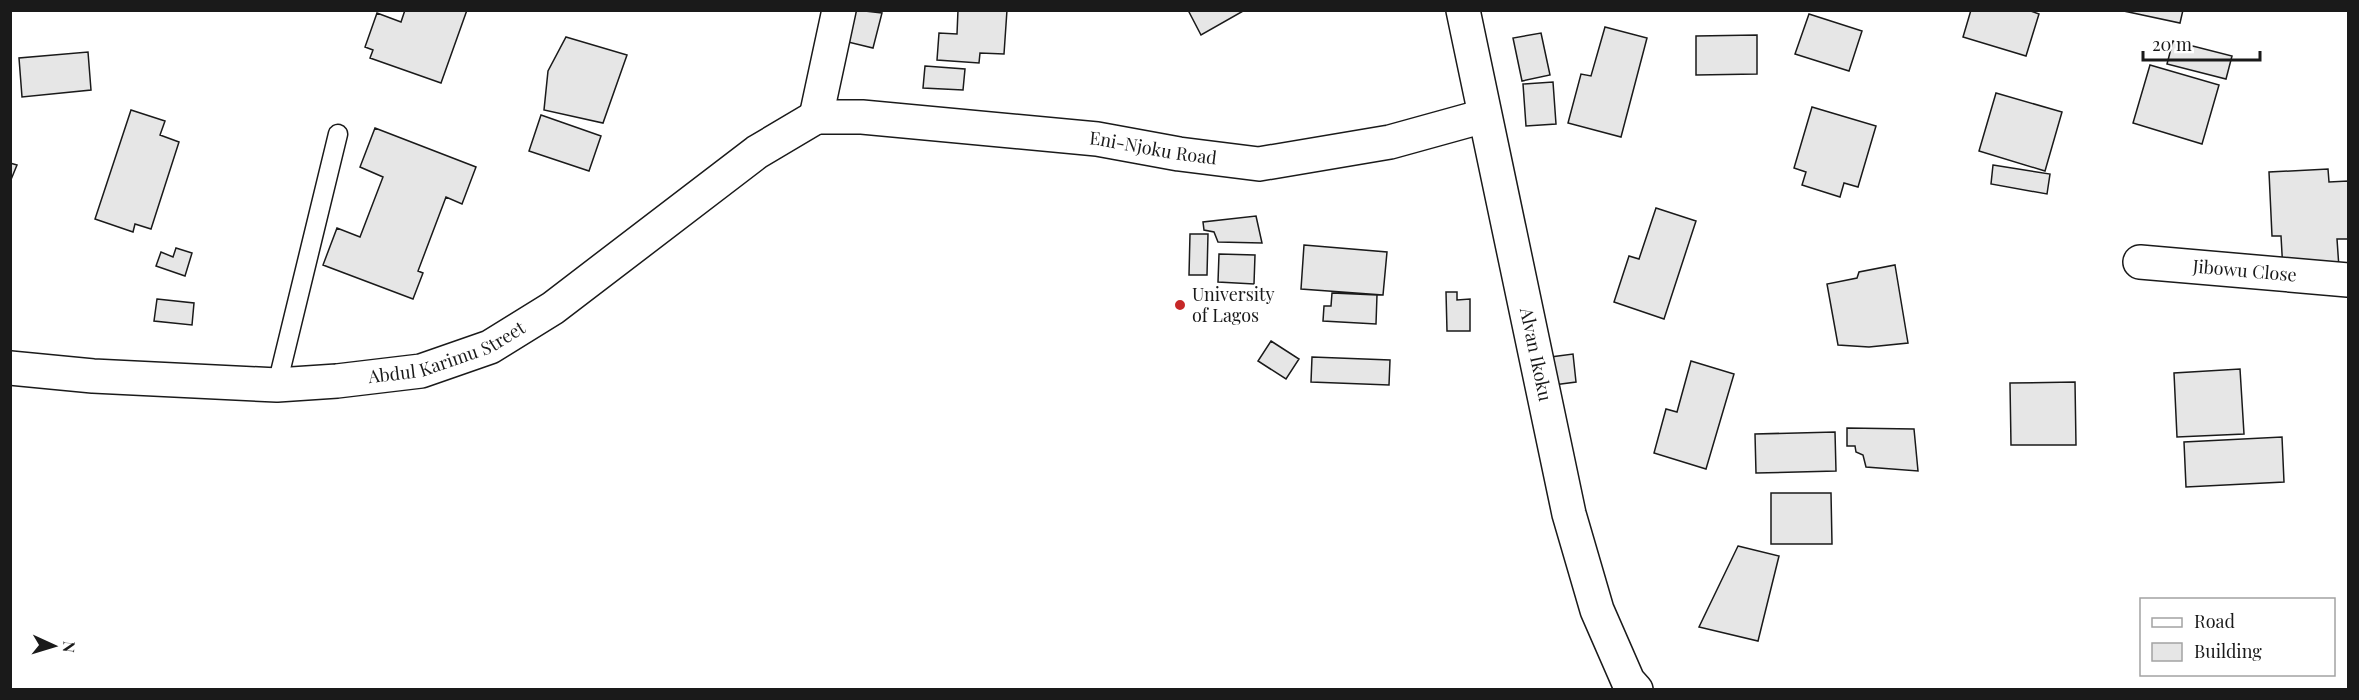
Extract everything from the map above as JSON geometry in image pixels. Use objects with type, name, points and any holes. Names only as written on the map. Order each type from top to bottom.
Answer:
[{"type":"street","points":[[816,117],[839,10]]},
{"type":"street","name":"Alvan Ikoku","points":[[1463,10],[1569,514],[1597,610],[1628,681],[1636,690]]},
{"type":"street","name":"Eni-Njoku Road","points":[[816,117],[862,117],[1097,139],[1179,154],[1259,164],[1390,142],[1484,116]]},
{"type":"street","name":"Abdul Karimu Street","points":[[10,368],[93,376],[277,385],[337,381],[421,371],[490,347],[553,308],[757,152],[816,117]]},
{"type":"street","name":"Jibowu Close","points":[[2140,262],[2349,280]]},
{"type":"lane","points":[[277,385],[338,134]]},
{"type":"building","points":[[405,10],[467,10],[441,83],[370,58],[373,50],[365,47],[377,13],[401,22]]},
{"type":"building","points":[[856,10],[882,13],[873,48],[848,42]]},
{"type":"building","points":[[958,10],[1007,10],[1004,54],[980,53],[979,63],[937,60],[939,33],[957,34]]},
{"type":"building","points":[[1188,10],[1245,10],[1201,35]]},
{"type":"building","points":[[1971,10],[2028,10],[2039,14],[2026,56],[1963,37]]},
{"type":"building","points":[[2119,10],[2183,10],[2180,23]]},
{"type":"building","points":[[1809,14],[1862,31],[1849,71],[1795,54]]},
{"type":"building","points":[[1605,27],[1647,38],[1621,137],[1568,123],[1581,74],[1591,76]]},
{"type":"building","points":[[1541,33],[1550,75],[1522,81],[1513,38]]},
{"type":"building","points":[[1757,35],[1757,74],[1696,75],[1696,36]]},
{"type":"building","points":[[566,37],[627,55],[603,123],[544,110],[548,71]]},
{"type":"building","points":[[2173,41],[2232,56],[2226,79],[2167,64]]},
{"type":"building","points":[[88,52],[91,90],[22,97],[19,58]]},
{"type":"building","points":[[2150,65],[2219,85],[2202,144],[2133,123]]},
{"type":"building","points":[[925,66],[965,69],[963,90],[923,88]]},
{"type":"building","points":[[1553,82],[1556,124],[1526,126],[1523,84]]},
{"type":"building","points":[[1996,93],[2062,112],[2045,171],[1979,151]]},
{"type":"building","points":[[1812,107],[1876,126],[1858,187],[1844,183],[1840,197],[1802,185],[1806,172],[1794,168]]},
{"type":"building","points":[[131,110],[165,121],[160,135],[179,142],[151,229],[135,224],[133,232],[95,219]]},
{"type":"building","points":[[541,115],[601,136],[589,171],[529,151]]},
{"type":"building","points":[[375,128],[476,167],[462,204],[446,197],[418,271],[423,273],[413,299],[323,265],[337,228],[360,237],[383,177],[360,167]]},
{"type":"building","points":[[10,163],[17,165],[10,182]]},
{"type":"building","points":[[1993,165],[2050,174],[2047,194],[1991,184]]},
{"type":"building","points":[[2328,169],[2329,182],[2348,181],[2348,239],[2337,239],[2339,268],[2283,271],[2281,236],[2272,236],[2269,172]]},
{"type":"building","points":[[1656,208],[1696,221],[1664,319],[1614,302],[1629,256],[1639,259]]},
{"type":"building","points":[[1256,216],[1262,243],[1218,242],[1214,232],[1204,230],[1203,222]]},
{"type":"building","points":[[1190,234],[1208,234],[1207,275],[1189,275]]},
{"type":"building","points":[[1304,245],[1387,252],[1383,295],[1301,289]]},
{"type":"building","points":[[176,248],[192,253],[185,276],[156,266],[161,252],[173,257]]},
{"type":"building","points":[[1219,254],[1255,255],[1254,284],[1218,282]]},
{"type":"building","points":[[1895,265],[1908,343],[1869,347],[1838,345],[1827,284],[1857,278],[1859,272]]},
{"type":"building","points":[[1446,292],[1457,292],[1457,300],[1470,299],[1470,331],[1447,331]]},
{"type":"building","points":[[1332,293],[1377,295],[1376,324],[1323,321],[1324,306],[1331,306]]},
{"type":"building","points":[[157,299],[194,303],[192,325],[154,321]]},
{"type":"building","points":[[1271,341],[1299,359],[1286,379],[1258,361]]},
{"type":"building","points":[[1573,354],[1576,382],[1546,386],[1543,358]]},
{"type":"building","points":[[1312,357],[1390,360],[1389,385],[1311,382]]},
{"type":"building","points":[[1691,361],[1734,374],[1706,469],[1654,453],[1666,409],[1677,412]]},
{"type":"building","points":[[2240,369],[2244,434],[2177,437],[2174,373]]},
{"type":"building","points":[[2075,382],[2076,445],[2011,445],[2010,383]]},
{"type":"building","points":[[1847,428],[1914,429],[1918,471],[1866,467],[1863,455],[1856,452],[1855,446],[1847,446]]},
{"type":"building","points":[[1835,432],[1836,471],[1756,473],[1755,434]]},
{"type":"building","points":[[2282,437],[2284,482],[2186,487],[2184,442]]},
{"type":"building","points":[[1771,493],[1831,493],[1832,544],[1771,544]]},
{"type":"building","points":[[1738,546],[1779,556],[1758,641],[1699,627]]},
{"type":"place","name":"University of Lagos","points":[[1180,305]]}]
